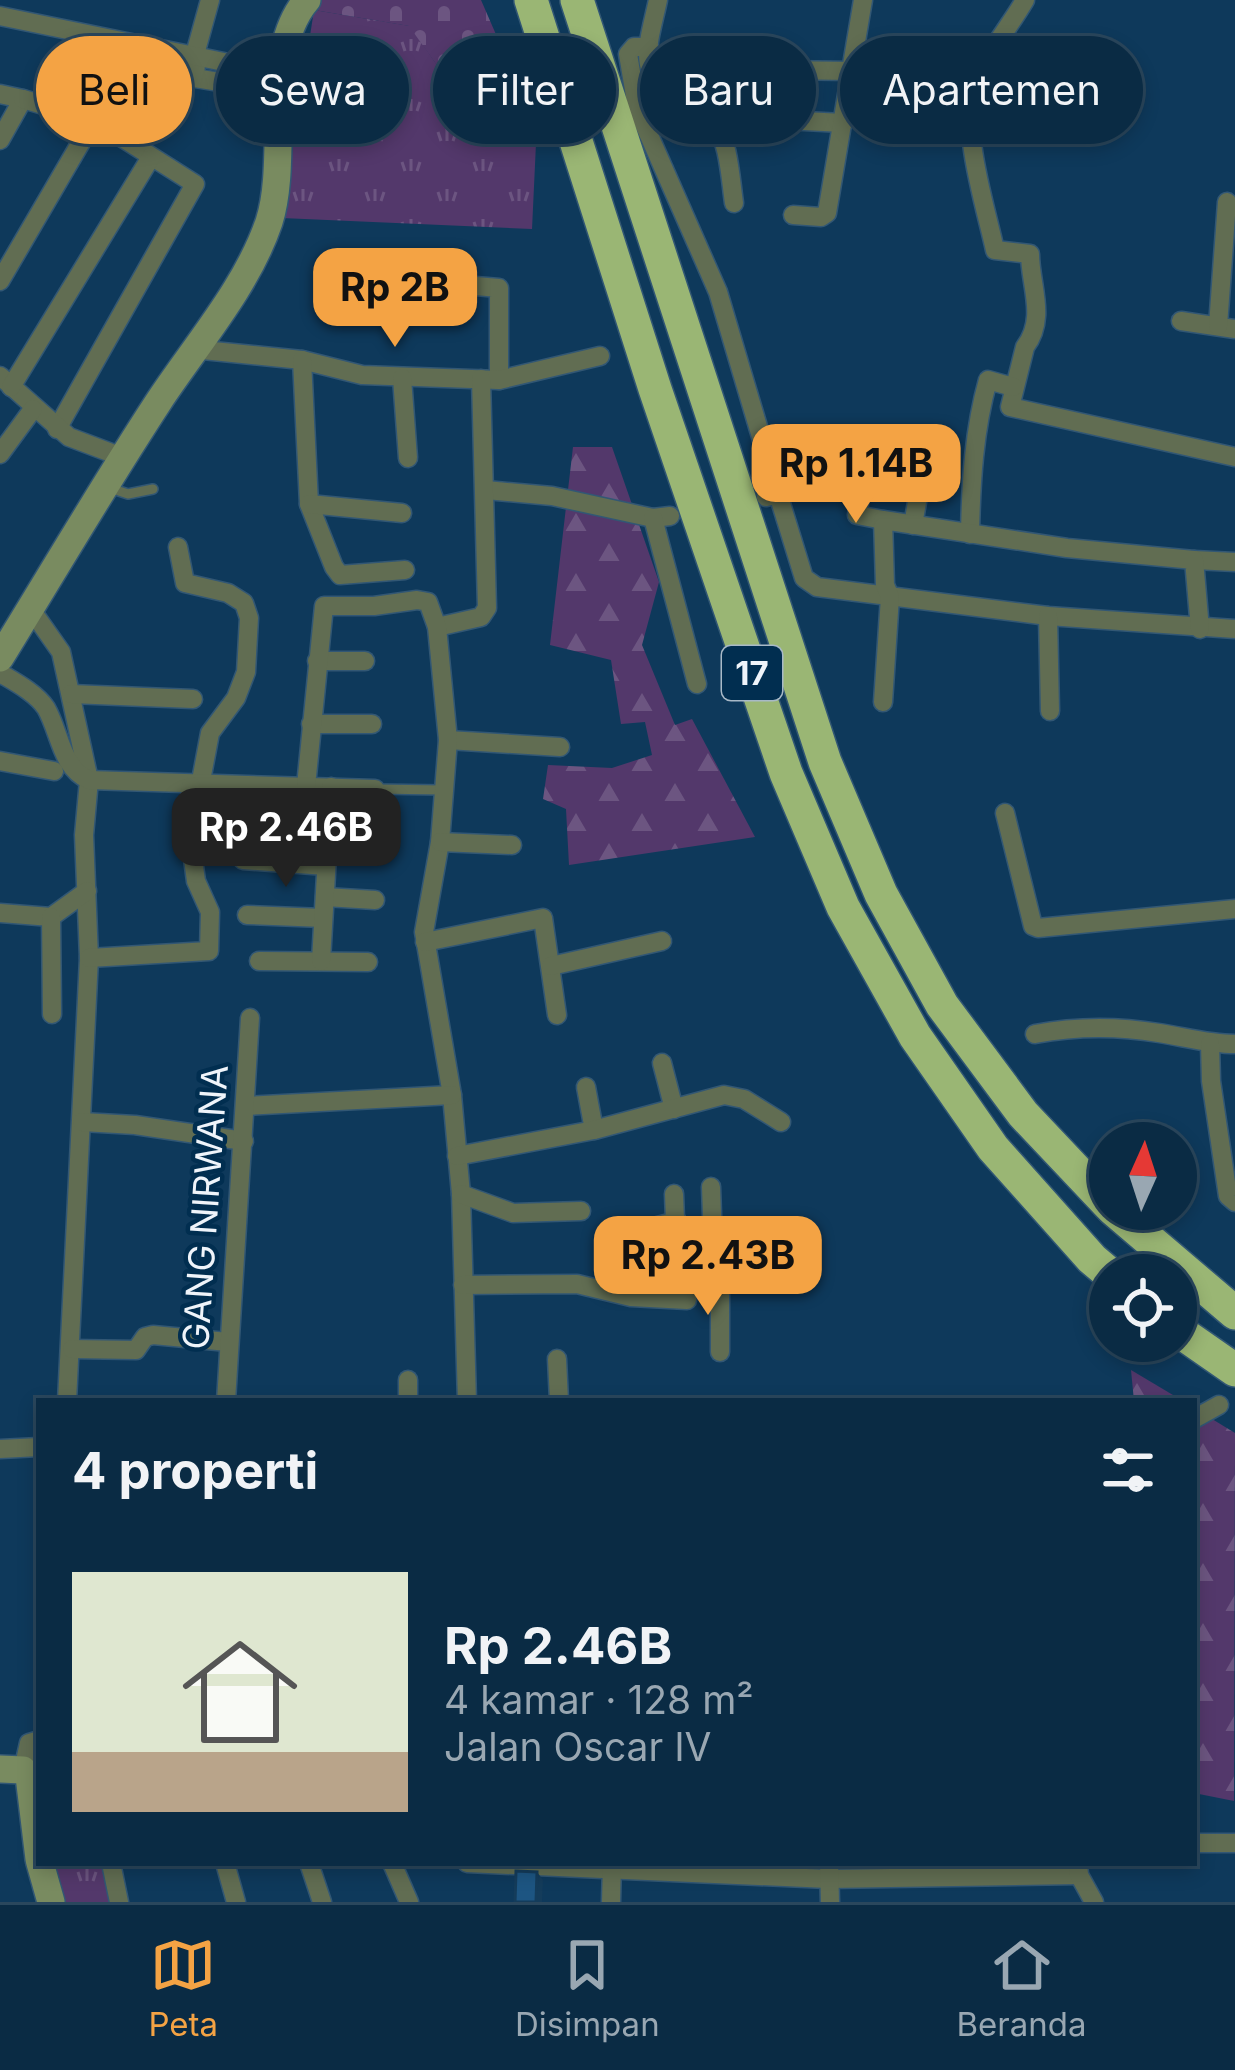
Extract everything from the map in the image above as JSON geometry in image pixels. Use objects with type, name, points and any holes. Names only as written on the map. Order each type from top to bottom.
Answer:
[{"type":"highway","name":"17","points":[[531,0],[655,389],[778,750],[843,907],[915,1036],[993,1148],[1089,1256]]},
{"type":"highway","name":"17","points":[[577,0],[825,762],[881,894],[942,1005],[1023,1114],[1089,1183]]},
{"type":"highway","name":"17","points":[[1139,1230],[1235,1313]]},
{"type":"highway","points":[[1197,1344],[1235,1370]]},
{"type":"street","points":[[210,0],[196,58],[196,79],[216,80]]},
{"type":"street","points":[[291,36],[295,14],[307,0]]},
{"type":"street","points":[[651,36],[658,0]]},
{"type":"street","points":[[857,36],[863,0]]},
{"type":"street","points":[[1025,0],[976,82],[973,100],[974,153],[995,250],[1030,254],[1030,279],[1038,296],[1032,339],[1025,347],[1010,407],[1235,458]]},
{"type":"street","points":[[0,16],[196,58]]},
{"type":"street","points":[[640,47],[628,54],[640,115]]},
{"type":"street","points":[[0,94],[36,103]]},
{"type":"street","points":[[0,140],[23,99]]},
{"type":"street","points":[[793,215],[821,217],[827,213],[840,140]]},
{"type":"street","points":[[0,281],[80,144]]},
{"type":"street","points":[[57,429],[195,184],[131,144]]},
{"type":"street","points":[[279,144],[268,222],[240,280],[122,458],[1,657],[44,705],[68,761],[78,776],[89,780],[374,789]]},
{"type":"street","points":[[653,144],[718,292],[772,495],[808,583],[1048,616],[1235,629]]},
{"type":"street","points":[[725,144],[734,202]]},
{"type":"street","points":[[122,458],[57,429],[6,382],[151,157]]},
{"type":"street","points":[[1181,321],[1227,327],[1226,202]]},
{"type":"street","points":[[405,280],[499,288],[490,380],[487,608],[481,616],[437,627]]},
{"type":"street","points":[[194,349],[302,360],[362,376],[490,380],[600,356]]},
{"type":"street","points":[[302,360],[309,503],[320,537],[340,575],[406,570]]},
{"type":"street","points":[[402,378],[408,458]]},
{"type":"street","points":[[970,534],[979,412],[988,380],[1013,386]]},
{"type":"street","points":[[0,454],[33,409]]},
{"type":"street","points":[[867,457],[857,514],[1066,548],[1235,562]]},
{"type":"street","points":[[913,525],[920,485]]},
{"type":"street","points":[[486,490],[552,496],[662,517],[697,684]]},
{"type":"street","points":[[309,503],[402,513]]},
{"type":"street","points":[[883,520],[885,585],[890,597],[883,702]]},
{"type":"street","points":[[89,958],[209,951],[209,906],[196,881],[188,829],[210,733],[243,685],[249,618],[244,603],[228,593],[185,583],[178,547]]},
{"type":"street","points":[[1194,560],[1200,629]]},
{"type":"street","points":[[306,786],[324,606],[417,600],[433,606],[448,740],[425,942],[452,1095],[461,1194],[467,1398]]},
{"type":"street","points":[[30,608],[61,652],[89,780],[83,835],[89,958],[67,1398]]},
{"type":"street","points":[[1048,616],[1050,711]]},
{"type":"street","points":[[317,661],[365,661]]},
{"type":"street","points":[[71,694],[194,700]]},
{"type":"street","points":[[311,724],[372,724]]},
{"type":"street","points":[[448,740],[560,747]]},
{"type":"street","points":[[0,761],[54,771]]},
{"type":"street","points":[[321,961],[331,788]]},
{"type":"street","points":[[1005,813],[1033,926],[1235,909]]},
{"type":"street","points":[[440,842],[512,845]]},
{"type":"street","points":[[243,860],[326,866]]},
{"type":"street","points":[[0,913],[51,917],[87,891]]},
{"type":"street","points":[[325,897],[375,899]]},
{"type":"street","points":[[248,915],[323,918]]},
{"type":"street","points":[[425,942],[538,916],[544,921],[557,1015]]},
{"type":"street","points":[[51,917],[52,1014]]},
{"type":"street","points":[[550,966],[662,941]]},
{"type":"street","points":[[259,961],[368,962]]},
{"type":"street","name":"GANG NIRWANA","points":[[226,1398],[250,1018]]},
{"type":"street","points":[[1035,1034],[1103,1027],[1210,1044],[1235,1043]]},
{"type":"street","points":[[1210,1044],[1218,1136],[1228,1196],[1235,1202]]},
{"type":"street","points":[[662,1063],[674,1109]]},
{"type":"street","points":[[586,1087],[594,1130]]},
{"type":"street","points":[[245,1106],[452,1095]]},
{"type":"street","points":[[457,1156],[594,1130],[733,1096],[756,1104],[781,1122]]},
{"type":"street","points":[[82,1122],[244,1141]]},
{"type":"street","points":[[679,1277],[715,1270],[711,1187]]},
{"type":"street","points":[[461,1194],[513,1213],[581,1211]]},
{"type":"street","points":[[674,1194],[679,1294],[674,1298]]},
{"type":"street","points":[[631,1233],[676,1221]]},
{"type":"street","points":[[463,1285],[577,1284],[631,1297],[688,1300],[688,1284],[742,1282]]},
{"type":"street","points":[[720,1283],[720,1352]]},
{"type":"street","points":[[73,1348],[136,1350],[145,1337],[153,1335],[228,1342]]},
{"type":"street","points":[[557,1359],[560,1398]]},
{"type":"street","points":[[408,1380],[408,1398]]},
{"type":"street","points":[[1197,1417],[1219,1405]]},
{"type":"street","points":[[0,1449],[36,1447]]},
{"type":"street","points":[[36,1741],[11,1769],[33,1787],[36,1847]]},
{"type":"street","points":[[1197,1843],[1235,1843]]},
{"type":"street","points":[[40,1866],[51,1902]]},
{"type":"street","points":[[112,1866],[119,1902]]},
{"type":"street","points":[[226,1866],[236,1902]]},
{"type":"street","points":[[310,1866],[322,1902]]},
{"type":"street","points":[[393,1866],[409,1902]]},
{"type":"street","points":[[554,1866],[1079,1869],[1094,1902]]},
{"type":"street","points":[[611,1902],[612,1868]]},
{"type":"street","points":[[828,1871],[830,1902]]},
{"type":"lane","points":[[105,486],[128,494],[153,489]]},
{"type":"lane","points":[[374,789],[443,790]]},
{"type":"green space","points":[[317,0],[481,0],[497,36],[433,36],[433,60],[409,26],[314,10]]},
{"type":"green space","points":[[314,10],[410,26],[433,59],[433,144],[536,144],[532,229],[282,218],[293,144],[409,144],[409,36],[310,36]]},
{"type":"green space","points":[[573,447],[612,447],[659,582],[642,645],[675,725],[692,719],[755,837],[569,865],[566,809],[543,799],[548,765],[612,768],[652,755],[645,722],[621,724],[611,660],[550,645]]},
{"type":"green space","points":[[1131,1370],[1178,1398],[1134,1398]]},
{"type":"green space","points":[[1197,1410],[1235,1433],[1234,1801],[1197,1794]]},
{"type":"green space","points":[[48,1866],[101,1866],[112,1902],[55,1902]]},
{"type":"building","points":[[516,1871],[537,1872],[536,1902],[515,1902]]}]
